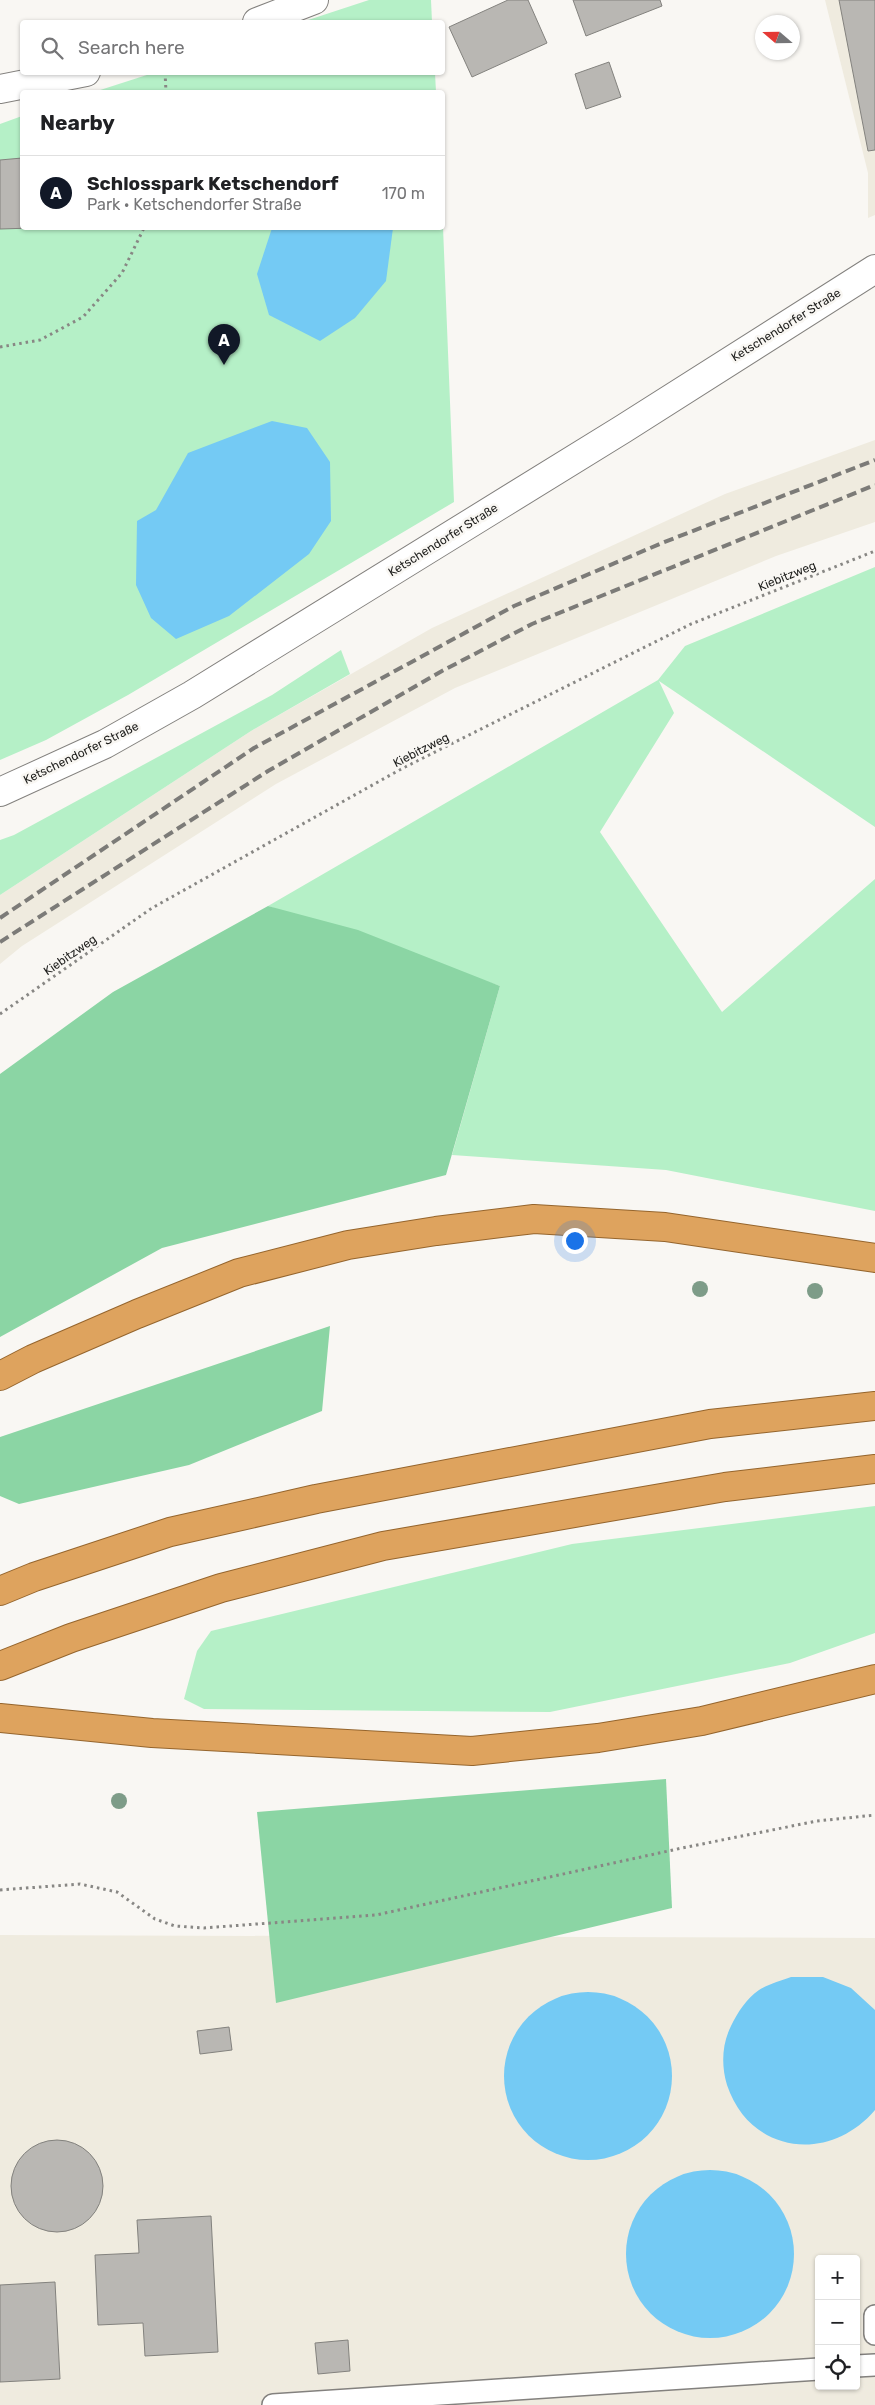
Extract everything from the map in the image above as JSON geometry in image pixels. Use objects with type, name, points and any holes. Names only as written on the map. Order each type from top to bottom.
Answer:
[{"type":"highway","points":[[0,1376],[137,1314],[239,1273],[348,1245],[436,1231],[534,1220],[665,1227],[875,1258]]},
{"type":"highway","points":[[0,1591],[34,1577],[170,1532],[316,1499],[710,1424],[875,1406]]},
{"type":"highway","points":[[0,1666],[71,1638],[221,1588],[383,1546],[725,1487],[875,1469]]},
{"type":"highway","points":[[0,1718],[152,1733],[472,1751],[598,1738],[702,1721],[875,1679]]},
{"type":"street","points":[[262,20],[314,0]]},
{"type":"street","points":[[0,89],[71,75]]},
{"type":"street","name":"Ketschendorfer Straße","points":[[0,792],[105,744],[192,696],[623,429],[875,269]]},
{"type":"lane","points":[[875,2316],[875,2334]]},
{"type":"lane","points":[[860,2366],[875,2365]]},
{"type":"lane","points":[[273,2405],[815,2369]]},
{"type":"path","points":[[165,75],[166,90]]},
{"type":"path","points":[[0,347],[40,340],[83,317],[122,272],[143,230]]},
{"type":"path","name":"Kiebitzweg","points":[[0,1014],[152,908],[403,768],[692,624],[875,551]]},
{"type":"path","points":[[0,1890],[80,1884],[117,1892],[155,1919],[175,1926],[204,1928],[376,1915],[816,1821],[875,1815]]},
{"type":"shaded area","points":[[825,0],[875,0],[875,215],[868,218],[868,173]]},
{"type":"shaded area","points":[[875,440],[875,522],[776,556],[455,688],[276,784],[22,946],[0,964],[0,895],[251,731],[432,628],[725,494]]},
{"type":"shaded area","points":[[0,1935],[875,1938],[875,2405],[0,2405]]},
{"type":"green space","points":[[369,0],[431,0],[432,20],[308,20]]},
{"type":"green space","points":[[147,75],[435,75],[436,90],[100,90]]},
{"type":"green space","points":[[20,117],[20,230],[443,230],[454,502],[128,695],[46,740],[0,760],[0,124]]},
{"type":"green space","points":[[875,567],[875,827],[659,681],[674,713],[600,832],[722,1012],[875,879],[875,1211],[666,1170],[452,1155],[500,986],[268,906],[658,680],[685,646]]},
{"type":"green space","points":[[341,650],[350,674],[251,731],[0,895],[0,840],[14,835],[272,695]]},
{"type":"green space","points":[[268,906],[358,930],[500,986],[446,1175],[162,1248],[0,1337],[0,1074],[113,992]]},
{"type":"green space","points":[[330,1326],[322,1411],[189,1465],[19,1504],[0,1496],[0,1437]]},
{"type":"green space","points":[[875,1506],[875,1633],[790,1663],[550,1712],[204,1709],[184,1699],[197,1651],[211,1631],[572,1544]]},
{"type":"green space","points":[[666,1779],[672,1908],[276,2003],[257,1812]]},
{"type":"water","points":[[271,230],[393,230],[386,281],[355,318],[320,341],[269,315],[257,274]]},
{"type":"water","points":[[272,421],[307,428],[330,462],[331,521],[309,554],[229,616],[176,639],[151,618],[136,585],[137,521],[156,510],[188,453]]},
{"type":"water","points":[[791,1977],[823,1977],[851,1988],[875,2010],[875,2110],[856,2127],[836,2139],[814,2144],[792,2144],[772,2137],[753,2126],[738,2108],[727,2085],[724,2070],[723,2055],[728,2033],[743,2006],[759,1990]]},
{"type":"water","points":[[596,1992],[620,1998],[648,2016],[666,2044],[671,2060],[671,2092],[666,2108],[648,2136],[635,2146],[612,2157],[580,2160],[556,2154],[528,2136],[518,2123],[507,2100],[504,2068],[510,2044],[528,2016],[541,2006],[564,1995]]},
{"type":"water","points":[[718,2170],[742,2176],[770,2194],[788,2222],[793,2238],[793,2270],[788,2286],[770,2314],[757,2324],[734,2335],[702,2338],[678,2332],[650,2314],[640,2301],[629,2278],[626,2246],[632,2222],[650,2194],[663,2184],[686,2173]]},
{"type":"building","points":[[508,0],[528,0],[547,43],[472,77],[449,27]]},
{"type":"building","points":[[573,0],[660,0],[662,6],[586,36]]},
{"type":"building","points":[[839,0],[875,0],[875,150],[868,151]]},
{"type":"building","points":[[609,62],[621,97],[586,109],[575,74]]},
{"type":"building","points":[[20,158],[20,228],[0,229],[0,160]]},
{"type":"building","points":[[229,2027],[232,2050],[200,2054],[197,2031]]},
{"type":"building","points":[[57,2140],[75,2144],[89,2154],[99,2168],[103,2186],[99,2204],[89,2218],[75,2228],[57,2232],[39,2228],[25,2218],[15,2204],[11,2186],[15,2168],[25,2154],[39,2144]]},
{"type":"building","points":[[211,2216],[218,2352],[145,2356],[143,2323],[98,2325],[95,2255],[139,2253],[137,2220]]},
{"type":"building","points":[[55,2282],[60,2379],[0,2382],[0,2285]]},
{"type":"building","points":[[348,2340],[350,2371],[318,2374],[315,2343]]},
{"type":"railway","points":[[0,918],[254,748],[514,606],[662,543],[875,460]]},
{"type":"railway","points":[[0,942],[268,771],[442,671],[532,624],[875,485]]},
{"type":"place","name":"Schlosspark Ketschendorf","points":[[224,365]]}]
